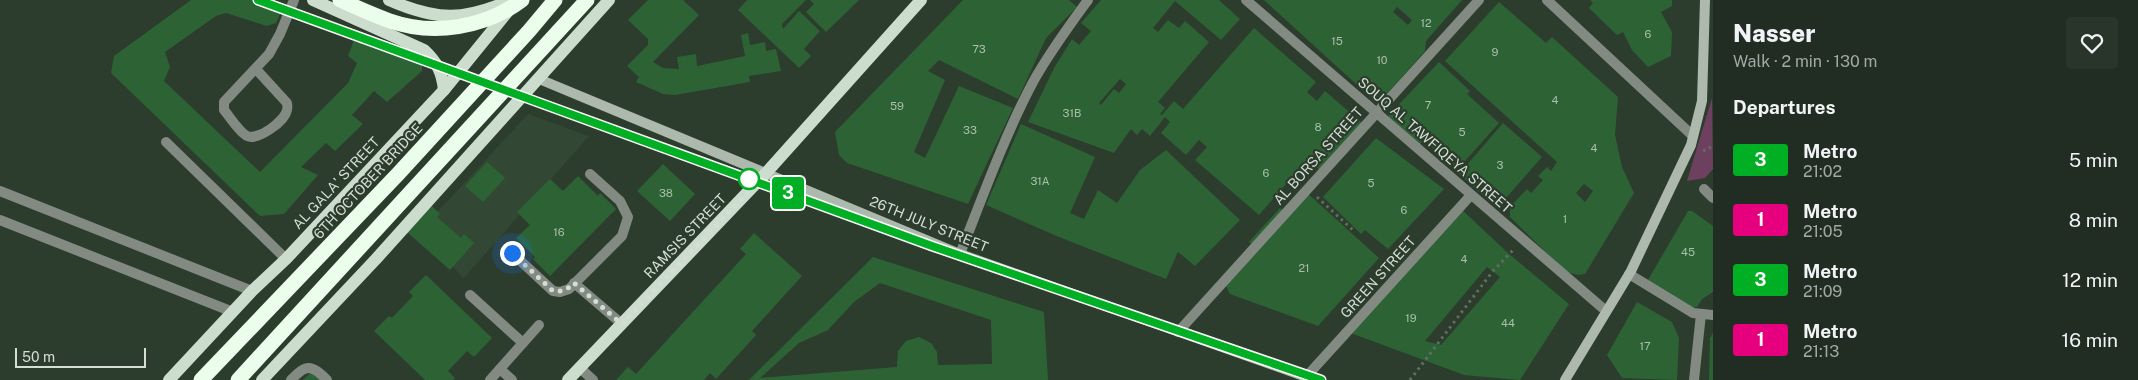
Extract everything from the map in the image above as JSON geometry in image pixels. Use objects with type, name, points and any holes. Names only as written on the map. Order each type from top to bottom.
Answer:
[{"type":"highway","points":[[340,0],[390,22],[415,27],[441,28],[466,25],[491,18],[512,8],[522,0]]},
{"type":"highway","name":"6TH OCTOBER BRIDGE","points":[[201,380],[398,174],[555,0]]},
{"type":"highway","points":[[238,380],[586,0]]},
{"type":"main road","points":[[314,0],[424,50],[435,61],[442,74],[444,90]]},
{"type":"main road","points":[[389,0],[434,15],[460,17],[489,10],[511,0]]},
{"type":"main road","name":"AL GALA' STREET","points":[[169,380],[252,291],[286,260],[444,90],[517,0]]},
{"type":"main road","points":[[262,380],[376,259],[610,0]]},
{"type":"main road","name":"RAMSIS STREET","points":[[568,380],[766,173],[921,0]]},
{"type":"main road","points":[[1565,380],[1628,274],[1684,163],[1702,100],[1705,0]]},
{"type":"main road","name":"26TH JULY STREET","points":[[539,79],[960,254],[1310,378]]},
{"type":"street","points":[[256,69],[287,102],[288,110],[262,136],[254,137],[246,136],[224,110],[224,102],[269,54],[280,34],[294,0]]},
{"type":"street","points":[[960,254],[1010,129],[1034,81],[1062,36],[1088,0]]},
{"type":"street","name":"SOUQ AL TAWFIQEYA STREET","points":[[1246,0],[1606,311]]},
{"type":"street","name":"AL BORSA STREET","points":[[1178,332],[1479,0]]},
{"type":"street","points":[[1547,0],[1693,136]]},
{"type":"street","points":[[166,142],[286,260]]},
{"type":"street","points":[[512,253],[553,291],[560,292],[569,289],[622,236],[628,218],[620,201],[590,174]]},
{"type":"street","points":[[1704,189],[1713,198]]},
{"type":"street","points":[[0,192],[252,291]]},
{"type":"street","name":"GREEN STREET","points":[[1310,378],[1471,195]]},
{"type":"street","points":[[0,220],[233,312]]},
{"type":"street","points":[[1628,274],[1693,312],[1713,315]]},
{"type":"street","points":[[574,283],[622,324]]},
{"type":"street","points":[[470,295],[523,343]]},
{"type":"street","points":[[1694,380],[1701,314]]},
{"type":"street","points":[[490,380],[539,325]]},
{"type":"street","points":[[291,380],[300,370],[308,367],[316,369],[327,380]]},
{"type":"street","points":[[580,368],[593,380]]},
{"type":"street","points":[[500,369],[512,380]]},
{"type":"path","points":[[1307,188],[1354,231]]},
{"type":"path","points":[[1410,380],[1493,271],[1522,240]]},
{"type":"shaded area","points":[[1712,98],[1713,169],[1705,178],[1687,181]]},
{"type":"shaded area","points":[[528,114],[589,136],[464,278],[418,233]]},
{"type":"building","points":[[191,0],[271,0],[276,3],[281,12],[276,23],[267,26],[226,13],[216,16],[165,52],[170,67],[164,81],[260,172],[348,83],[357,63],[348,56],[354,40],[360,37],[417,58],[422,64],[422,71],[387,102],[374,91],[352,115],[363,124],[335,151],[326,143],[301,167],[318,175],[284,214],[260,216],[111,73],[114,56]]},
{"type":"building","points":[[648,0],[683,0],[699,15],[653,62],[663,68],[679,69],[677,57],[696,54],[697,66],[745,56],[741,35],[748,33],[750,45],[765,42],[766,51],[776,49],[781,71],[749,76],[750,82],[675,95],[663,94],[636,82],[639,77],[627,66],[648,45],[648,39],[628,20]]},
{"type":"building","points":[[747,0],[806,0],[782,24],[783,29],[799,11],[820,31],[804,49],[811,56],[799,68],[738,10]]},
{"type":"building","points":[[810,0],[859,0],[826,32],[806,12],[814,4]]},
{"type":"building","points":[[963,0],[1069,0],[1077,7],[1046,38],[1018,99],[939,60],[928,71],[945,80],[914,152],[925,158],[959,86],[1013,108],[968,204],[847,163],[839,155],[835,132]]},
{"type":"building","points":[[1101,0],[1219,0],[1240,19],[1221,40],[1175,1],[1153,28],[1158,32],[1168,20],[1179,28],[1185,21],[1209,42],[1158,102],[1165,108],[1160,114],[1162,115],[1174,101],[1183,109],[1254,28],[1316,82],[1307,92],[1317,101],[1325,91],[1362,123],[1321,171],[1307,160],[1259,215],[1195,160],[1207,147],[1199,140],[1186,155],[1161,133],[1170,122],[1165,117],[1150,136],[1142,129],[1137,135],[1131,129],[1114,153],[1028,122],[1054,68],[1072,39],[1079,45],[1091,31],[1081,23]],"holes":[[[1120,79],[1126,84],[1119,93],[1114,89],[1101,105],[1099,103]]]},
{"type":"building","points":[[1264,0],[1462,0],[1426,41],[1425,51],[1378,104]],"holes":[[[1397,7],[1412,20],[1408,25],[1393,12]]]},
{"type":"building","points":[[1590,0],[1672,0],[1672,6],[1661,12],[1672,32],[1671,56],[1648,67],[1632,50],[1623,32],[1617,35],[1589,8],[1593,3]]},
{"type":"building","points":[[1499,2],[1546,43],[1552,37],[1618,97],[1615,135],[1622,167],[1634,193],[1585,274],[1578,275],[1566,272],[1510,217],[1510,207],[1527,189],[1531,193],[1543,180],[1538,176],[1547,167],[1551,171],[1557,162],[1445,61]],"holes":[[[1584,184],[1593,191],[1585,202],[1576,193]]]},
{"type":"building","points":[[1439,62],[1470,91],[1467,94],[1499,123],[1457,170],[1424,140],[1419,145],[1388,116]]},
{"type":"building","points":[[1503,123],[1542,157],[1497,208],[1459,174]]},
{"type":"building","points":[[1021,124],[1095,157],[1070,213],[1084,219],[1098,190],[1117,203],[1140,170],[1166,150],[1240,220],[1195,266],[1178,252],[1166,279],[1059,237],[986,205]]},
{"type":"building","points":[[1376,138],[1444,189],[1388,249],[1365,230],[1361,234],[1323,197]]},
{"type":"building","points":[[487,162],[505,178],[483,202],[465,186]]},
{"type":"building","points":[[663,164],[695,194],[670,221],[637,191]]},
{"type":"building","points":[[578,176],[598,196],[600,193],[616,209],[550,276],[516,238],[530,225],[517,212],[550,179],[563,191]]},
{"type":"building","points":[[1306,192],[1379,258],[1318,326],[1230,294],[1225,284],[1256,247],[1249,242],[1280,208],[1287,213]]},
{"type":"building","points":[[431,205],[440,214],[437,217],[461,238],[464,234],[474,243],[450,270],[407,232]]},
{"type":"building","points":[[1460,208],[1508,253],[1569,304],[1520,380],[1464,375],[1348,332]],"holes":[[[1487,267],[1500,277],[1441,345],[1425,341]]]},
{"type":"building","points":[[1688,211],[1692,211],[1713,226],[1713,292],[1702,299],[1697,307],[1690,308],[1648,280]]},
{"type":"building","points":[[754,233],[802,276],[752,331],[756,335],[716,379],[710,373],[704,380],[616,380],[628,367],[636,374],[746,254],[740,249]]},
{"type":"building","points":[[873,257],[1044,312],[1048,380],[749,380]],"holes":[[[880,283],[991,320],[992,364],[938,365],[937,352],[931,343],[919,337],[906,341],[898,351],[897,367],[760,378],[799,343],[828,330],[854,302]]]},
{"type":"building","points":[[426,275],[492,338],[474,357],[467,351],[448,371],[455,378],[453,380],[425,380],[374,331],[389,316],[392,318],[413,296],[409,292]]},
{"type":"building","points":[[1637,302],[1672,322],[1679,338],[1677,380],[1622,378],[1607,355]]},
{"type":"building","points":[[1713,333],[1713,380],[1709,380],[1710,338]]},
{"type":"building","points":[[311,372],[320,380],[303,380]]},
{"type":"metro line","name":"3","points":[[258,0],[932,246],[1321,380]]},
{"type":"route","points":[[512,253],[553,291],[560,292],[569,289],[574,283],[622,324],[754,186],[749,179]]}]
